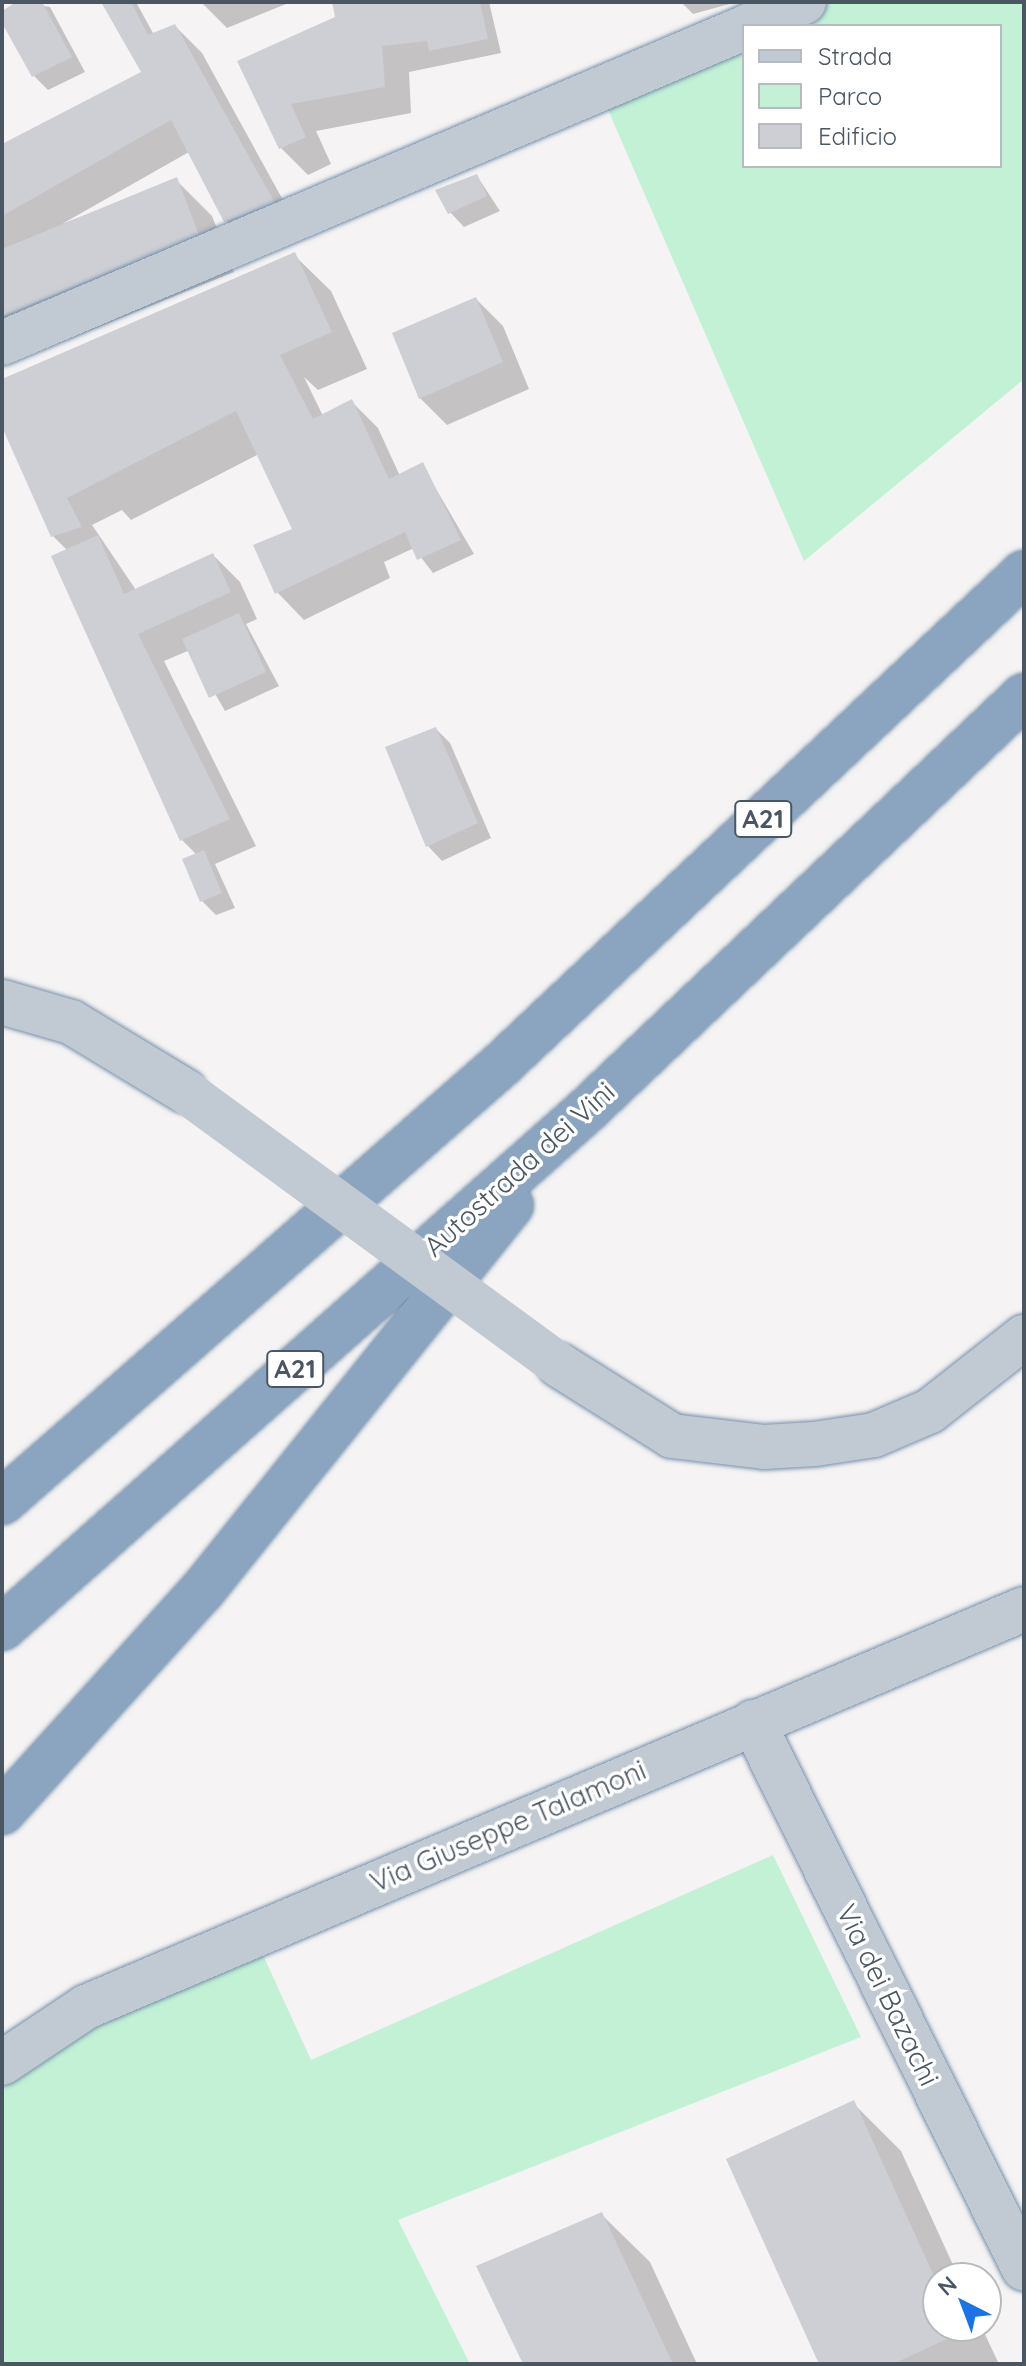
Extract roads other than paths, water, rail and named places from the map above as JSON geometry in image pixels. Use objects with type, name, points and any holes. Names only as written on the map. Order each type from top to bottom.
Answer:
[{"type":"highway","name":"A21","points":[[2,1502],[501,1065],[1024,573]]},
{"type":"highway","name":"Autostrada dei Vini","points":[[2,1628],[587,1110],[1024,696]]},
{"type":"highway","points":[[2,1812],[202,1591],[587,1110]]},
{"type":"street","points":[[753,24],[804,2]]},
{"type":"street","points":[[2,343],[742,29]]},
{"type":"street","points":[[2,1002],[71,1022],[185,1091],[559,1365],[672,1436],[789,1446],[874,1435],[930,1411],[1024,1337]]},
{"type":"street","name":"Via Giuseppe Talamoni","points":[[2,2063],[86,2007],[1024,1609]]},
{"type":"street","name":"Via dei Bazachi","points":[[753,1722],[1024,2269]]}]
